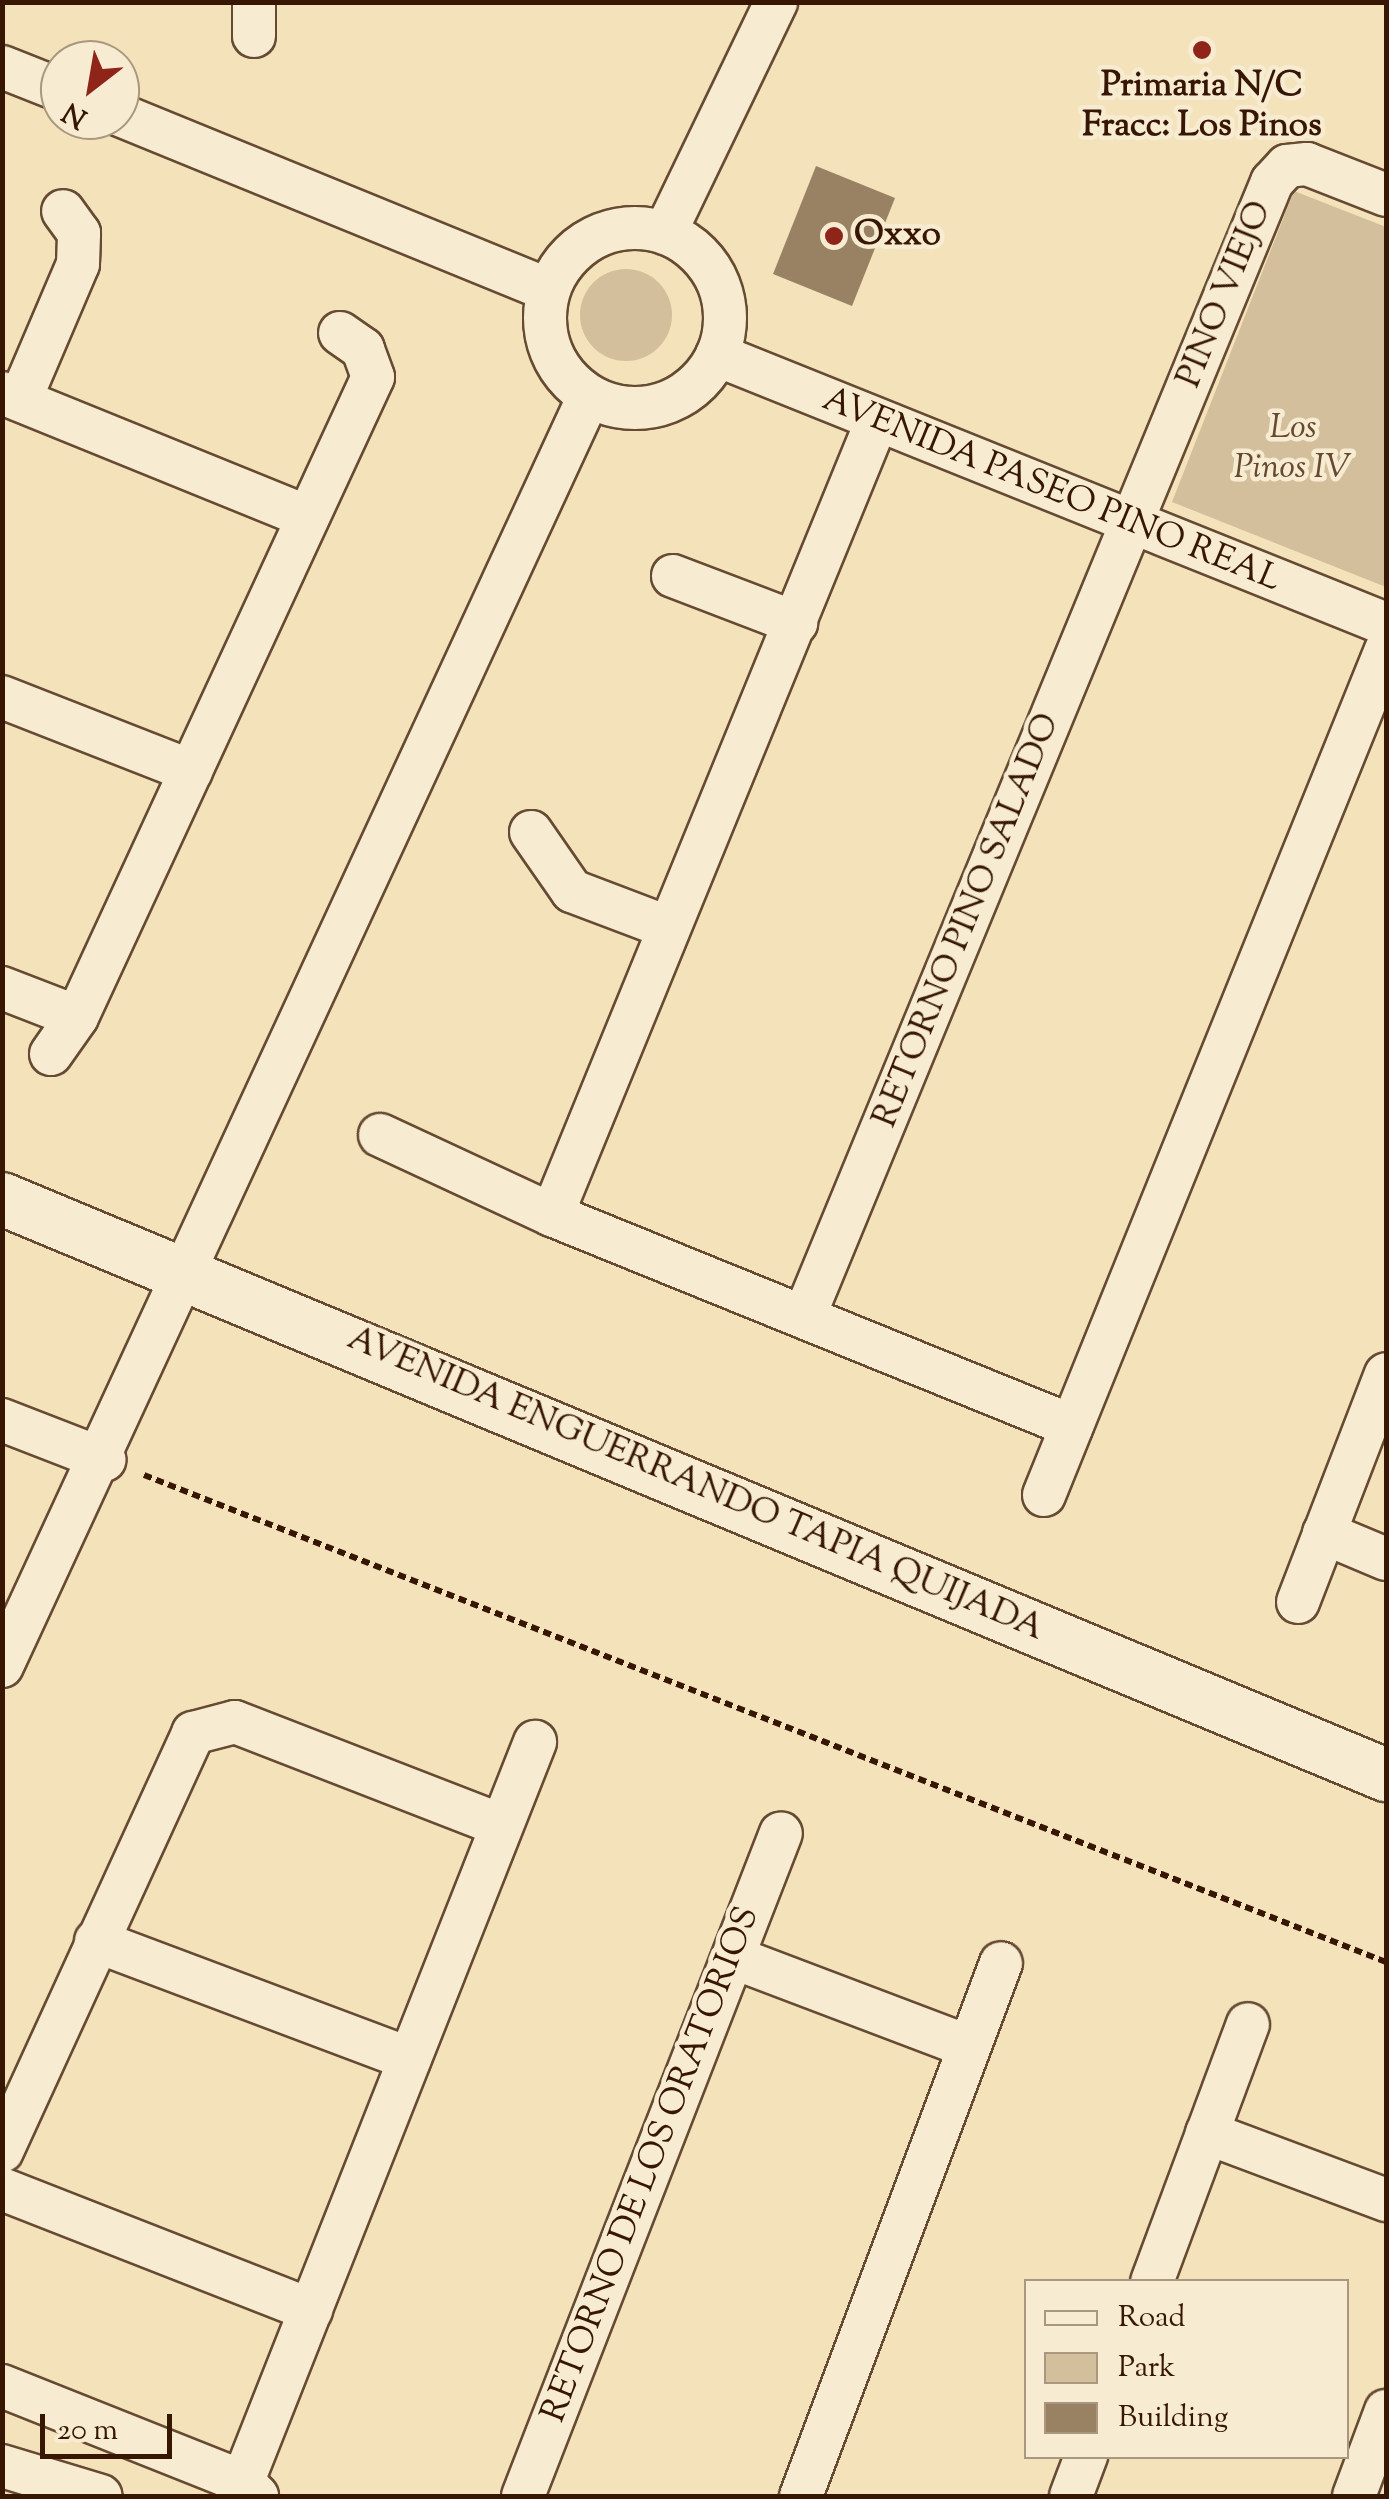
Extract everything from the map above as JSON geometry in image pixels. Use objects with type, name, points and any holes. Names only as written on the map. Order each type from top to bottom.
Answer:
[{"type":"street","points":[[665,233],[776,2]]},
{"type":"street","points":[[2,66],[40,82]]},
{"type":"street","points":[[140,122],[548,290]]},
{"type":"street","name":"PINO VIEJO","points":[[1132,525],[1272,182],[1287,166],[1307,164],[1386,194]]},
{"type":"street","points":[[63,212],[79,233],[78,264],[12,397],[308,517]]},
{"type":"street","points":[[608,232],[665,233],[718,283],[724,306],[717,355],[676,398],[617,406],[589,396],[550,350],[548,290],[561,264],[608,232]]},
{"type":"street","points":[[51,1054],[77,1017],[374,376],[363,349],[340,334]]},
{"type":"street","name":"AVENIDA PASEO PINO REAL","points":[[717,355],[876,423],[1386,624]]},
{"type":"street","points":[[2,1666],[105,1460],[589,396]]},
{"type":"street","points":[[552,1215],[876,423]]},
{"type":"street","name":"RETORNO PINO SALADO","points":[[804,1317],[1132,525]]},
{"type":"street","points":[[673,576],[796,624]]},
{"type":"street","points":[[1044,1496],[1386,650]]},
{"type":"street","points":[[2,697],[190,771]]},
{"type":"street","points":[[531,832],[572,891],[668,926]]},
{"type":"street","points":[[2,988],[77,1017]]},
{"type":"street","points":[[380,1135],[552,1215],[1072,1426]]},
{"type":"street","name":"AVENIDA ENGUERRANDO TAPIA QUIJADA","points":[[2,1199],[1386,1775]]},
{"type":"street","points":[[1298,1602],[1386,1374]]},
{"type":"street","points":[[2,1420],[105,1460]]},
{"type":"street","points":[[1324,1533],[1386,1559]]},
{"type":"street","points":[[2,2152],[176,1760],[193,1734],[218,1722],[501,1825]]},
{"type":"street","points":[[2,2386],[246,2492],[310,2310],[535,1742]]},
{"type":"street","name":"RETORNO DE LOS ORATORIOS","points":[[522,2496],[735,1958],[780,1833]]},
{"type":"street","points":[[96,1941],[410,2059]]},
{"type":"street","points":[[735,1958],[969,2047]]},
{"type":"street","points":[[801,2496],[1002,1963]]},
{"type":"street","points":[[1153,2279],[1248,2024]]},
{"type":"street","points":[[1208,2133],[1386,2200]]},
{"type":"street","points":[[2,2189],[310,2310]]},
{"type":"street","points":[[1354,2496],[1386,2412]]},
{"type":"street","points":[[1071,2496],[1085,2459]]},
{"type":"street","points":[[2,2466],[101,2496]]},
{"type":"path","points":[[105,1460],[1386,1962]]},
{"type":"green space","name":"Los Pinos IV","points":[[1294,191],[1386,227],[1386,587],[1172,502]]},
{"type":"green space","points":[[626,269],[644,272],[659,282],[669,297],[669,333],[659,348],[644,358],[626,361],[608,358],[593,348],[583,333],[580,315],[583,297],[593,282],[608,272]]},
{"type":"building","name":"Oxxo","points":[[816,166],[895,198],[852,306],[773,274]]},
{"type":"place","name":"Primaria N/C Fracc: Los Pinos","points":[[1202,50]]},
{"type":"place","name":"Oxxo","points":[[834,236]]}]
